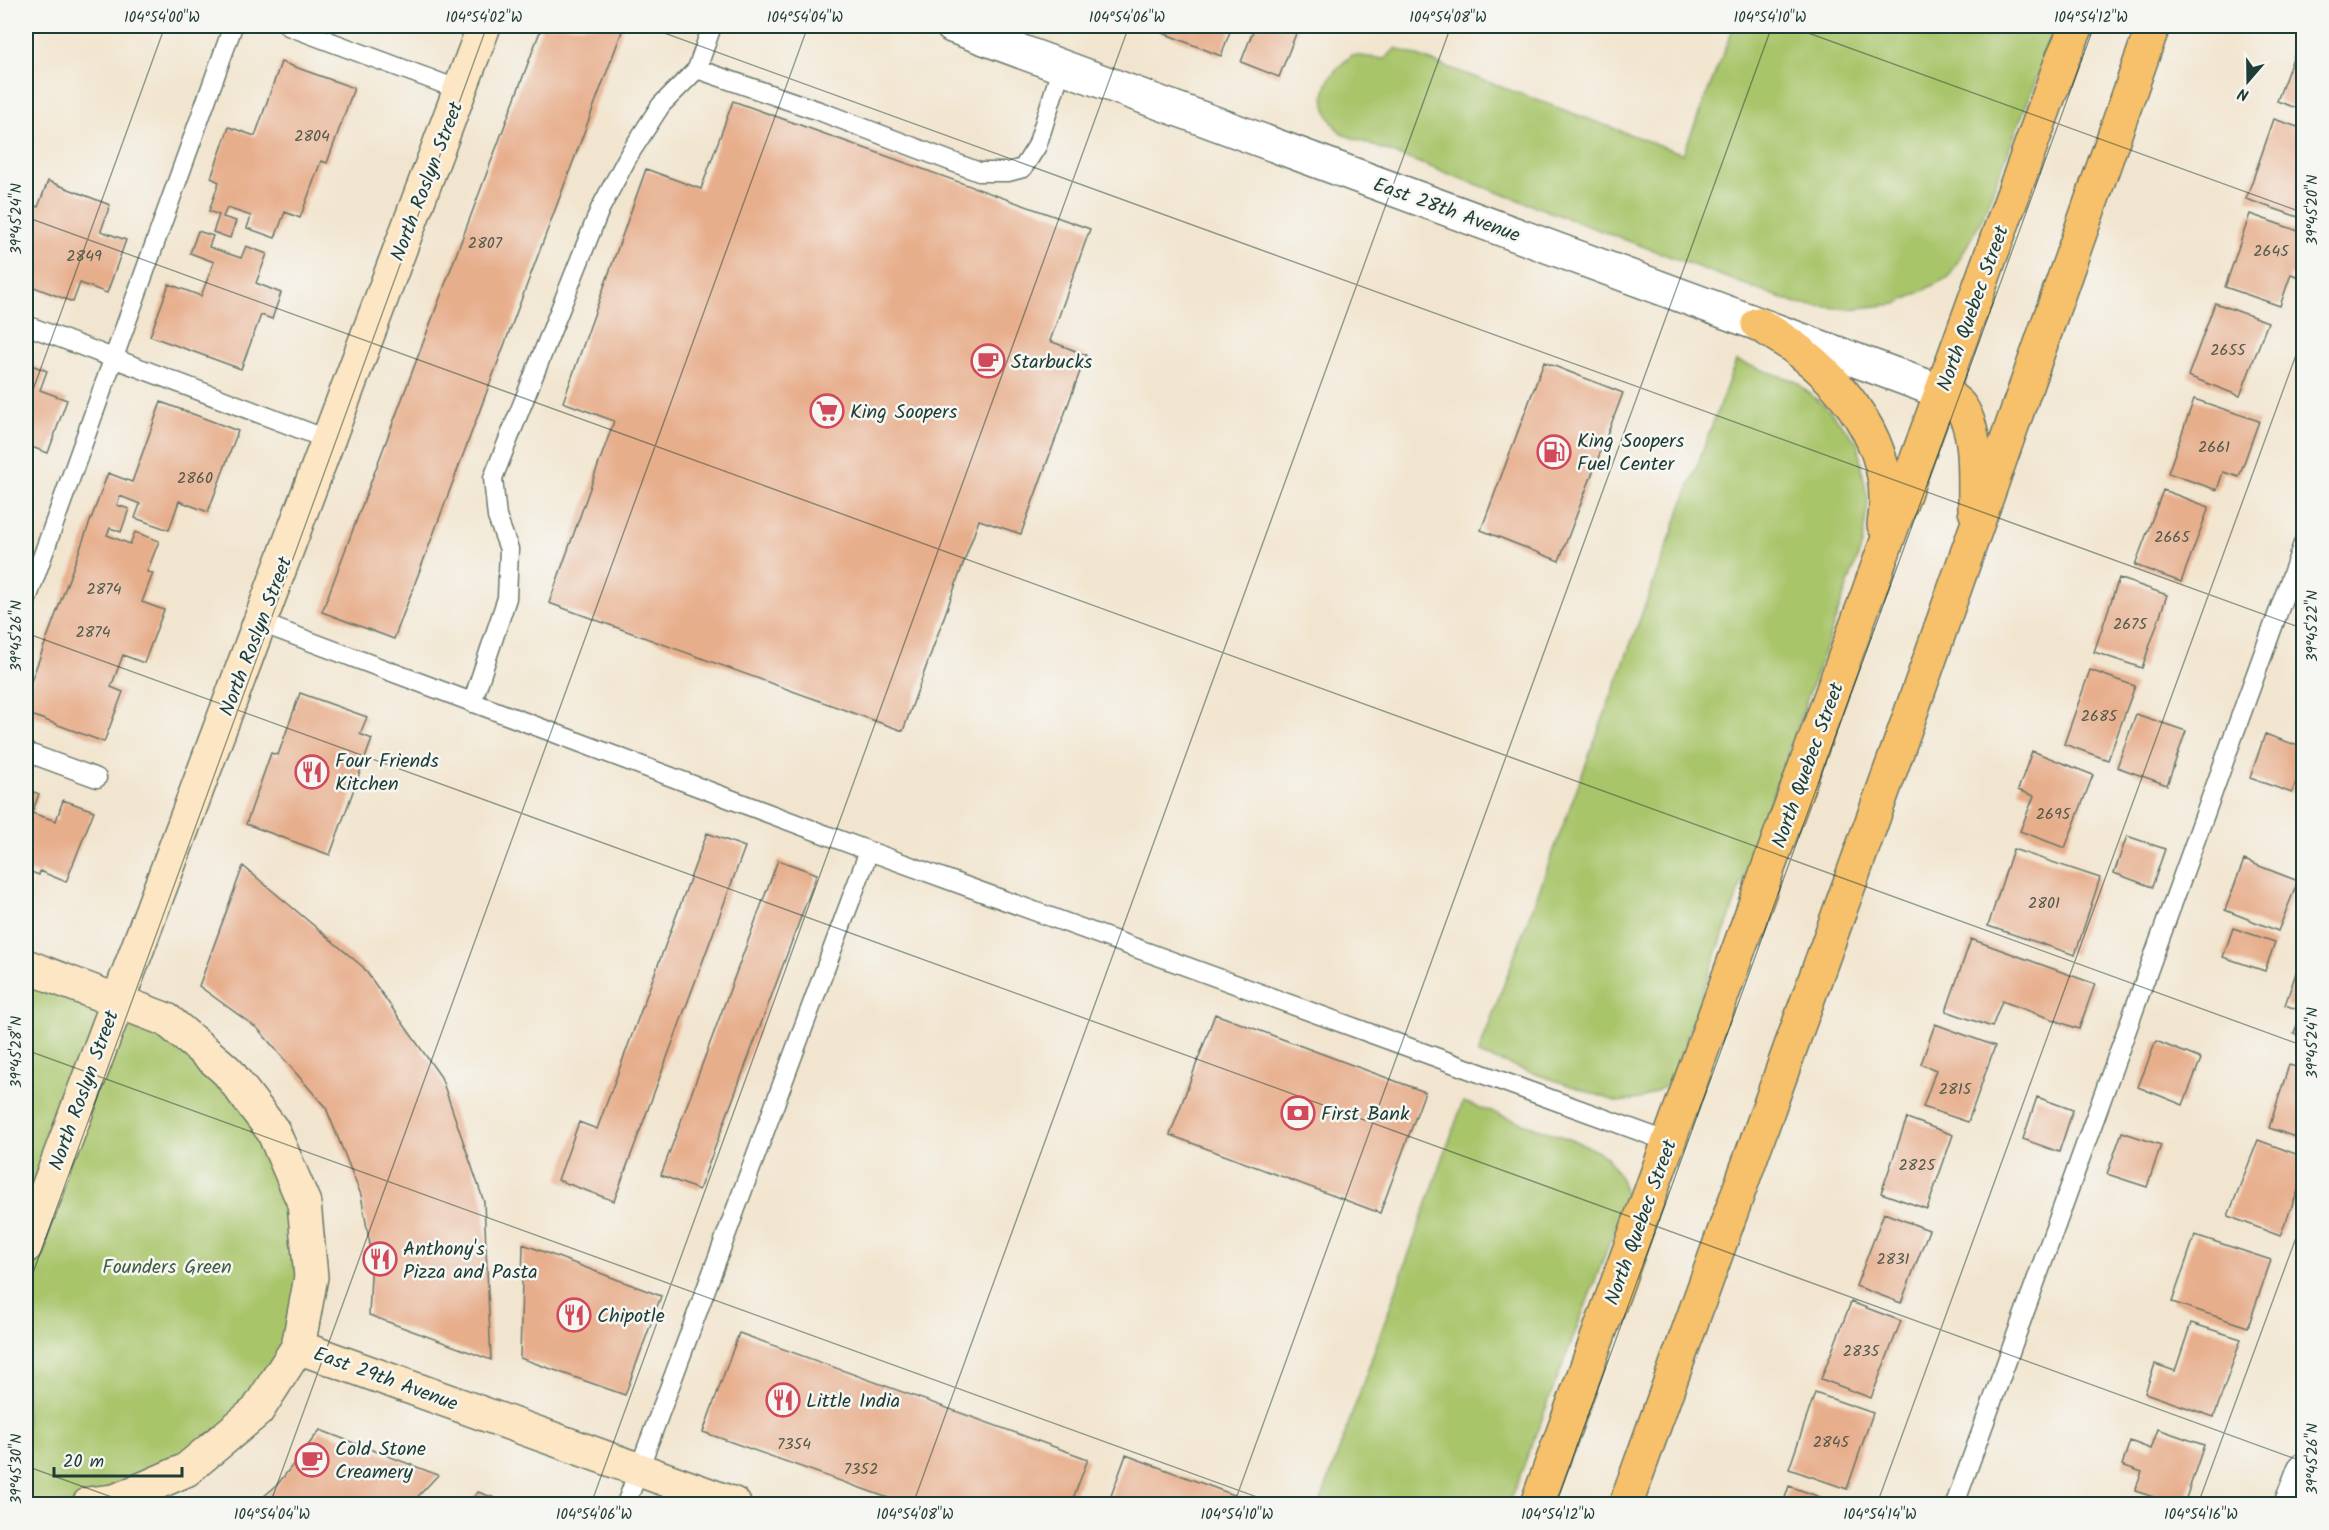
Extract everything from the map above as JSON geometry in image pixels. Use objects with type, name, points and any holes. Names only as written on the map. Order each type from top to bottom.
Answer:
[{"type":"main road","name":"North Quebec Street","points":[[1537,1504],[2063,57],[2077,26]]},
{"type":"main road","points":[[1626,1504],[1976,528],[2153,26]]},
{"type":"main road","points":[[1758,324],[1781,337],[1820,368],[1857,410],[1876,450],[1884,472],[1887,501],[1880,551],[1868,598]]},
{"type":"main road","points":[[1942,392],[1960,407],[1972,436],[1976,528]]},
{"type":"street","name":"North Roslyn Street","points":[[26,1246],[116,1000],[261,622],[484,26]]},
{"type":"street","name":"East 28th Avenue","points":[[952,26],[1942,392]]},
{"type":"street","name":"East 29th Avenue","points":[[26,966],[168,1020],[228,1071],[273,1131],[304,1203],[311,1277],[298,1347],[734,1504]]},
{"type":"street","points":[[89,1504],[115,1501],[186,1470],[257,1411],[298,1347]]},
{"type":"street","points":[[2291,1504],[2304,1470]]},
{"type":"lane","points":[[26,602],[233,26]]},
{"type":"lane","points":[[288,26],[460,90]]},
{"type":"lane","points":[[472,703],[507,598],[509,549],[497,517],[494,478],[600,209],[630,153],[661,105],[697,69],[712,26]]},
{"type":"lane","points":[[697,69],[822,112],[979,172],[1008,172],[1023,168],[1037,146],[1062,66]]},
{"type":"lane","points":[[26,325],[329,440]]},
{"type":"lane","points":[[1955,1504],[2304,541]]},
{"type":"lane","points":[[261,622],[869,851],[1669,1142]]},
{"type":"lane","points":[[26,752],[97,778]]},
{"type":"lane","points":[[626,1504],[869,851]]},
{"type":"green space","points":[[1734,26],[2057,26],[1981,221],[1949,277],[1897,304],[1848,309],[1797,304],[1342,134],[1336,128],[1325,106],[1327,83],[1336,69],[1352,55],[1385,59],[1396,48],[1683,154]]},
{"type":"green space","points":[[1736,361],[1795,381],[1828,409],[1857,442],[1868,501],[1862,545],[1670,1084],[1640,1099],[1618,1102],[1478,1054]]},
{"type":"green space","name":"Founders Green","points":[[26,966],[218,1063],[304,1203],[298,1347],[186,1470],[73,1504],[26,1504]]},
{"type":"green space","points":[[1463,1102],[1583,1144],[1607,1157],[1622,1181],[1626,1200],[1509,1504],[1320,1504]]},
{"type":"building","points":[[542,26],[624,26],[394,639],[322,612]]},
{"type":"building","points":[[1160,26],[1232,26],[1221,56],[1158,31]]},
{"type":"building","points":[[1255,26],[1299,26],[1279,77],[1241,62]]},
{"type":"building","points":[[2304,32],[2304,111],[2277,101]]},
{"type":"building","points":[[281,62],[354,88],[327,163],[321,161],[300,218],[285,212],[275,238],[247,228],[251,216],[227,208],[223,217],[236,221],[230,238],[213,232],[219,215],[209,211],[219,182],[211,178],[229,127],[255,136]]},
{"type":"building","name":"King Soopers","points":[[733,101],[1090,229],[1050,341],[1086,355],[1021,534],[979,520],[903,731],[549,603],[614,421],[563,402],[646,169],[701,189]]},
{"type":"building","points":[[2274,119],[2304,129],[2304,219],[2246,199]]},
{"type":"building","points":[[48,181],[110,205],[101,231],[126,240],[107,293],[80,283],[73,302],[26,284],[26,203],[38,207]]},
{"type":"building","points":[[2250,214],[2304,233],[2304,266],[2300,277],[2291,274],[2280,306],[2225,287]]},
{"type":"building","points":[[198,231],[213,236],[209,247],[241,258],[246,246],[267,254],[256,283],[281,293],[272,319],[261,315],[241,369],[150,336],[169,284],[201,296],[214,262],[190,253]]},
{"type":"building","points":[[2215,303],[2268,322],[2240,396],[2188,376]]},
{"type":"building","points":[[1544,362],[1623,393],[1559,561],[1481,530]]},
{"type":"building","points":[[26,363],[47,371],[40,390],[67,400],[48,453],[26,445]]},
{"type":"building","points":[[2194,399],[2259,421],[2239,477],[2223,472],[2217,490],[2168,473]]},
{"type":"building","points":[[161,402],[238,431],[208,512],[179,501],[169,530],[135,518],[140,504],[120,496],[117,505],[129,509],[121,532],[110,528],[107,535],[130,544],[135,532],[159,541],[147,572],[153,573],[142,602],[164,610],[144,663],[123,655],[111,687],[123,692],[104,742],[26,713],[26,695],[108,473],[132,482]]},
{"type":"building","points":[[2163,490],[2209,507],[2181,582],[2135,565]]},
{"type":"building","points":[[2119,578],[2167,595],[2142,668],[2094,652]]},
{"type":"building","points":[[2090,670],[2135,686],[2108,760],[2064,744]]},
{"type":"building","points":[[300,693],[367,717],[360,734],[372,739],[330,855],[246,824],[271,753],[278,755]]},
{"type":"building","points":[[2136,714],[2186,731],[2167,785],[2117,767]]},
{"type":"building","points":[[2265,734],[2304,748],[2304,760],[2292,793],[2250,778]]},
{"type":"building","points":[[2032,751],[2093,775],[2065,848],[2020,831],[2034,796],[2018,790]]},
{"type":"building","points":[[26,789],[39,794],[32,813],[56,821],[63,800],[94,811],[66,882],[40,871],[39,875],[26,870]]},
{"type":"building","points":[[707,833],[745,847],[614,1201],[558,1180],[579,1122],[597,1129]]},
{"type":"building","points":[[2127,836],[2165,849],[2152,887],[2114,873]]},
{"type":"building","points":[[2013,849],[2100,878],[2075,955],[1988,926]]},
{"type":"building","points":[[778,860],[817,874],[699,1190],[661,1175]]},
{"type":"building","points":[[2244,860],[2298,881],[2278,931],[2225,910]]},
{"type":"building","points":[[243,866],[363,967],[441,1077],[484,1202],[491,1360],[369,1315],[372,1256],[361,1195],[326,1108],[258,1029],[199,986]]},
{"type":"building","points":[[2233,928],[2275,942],[2265,971],[2223,957]]},
{"type":"building","points":[[1971,939],[2095,984],[2079,1029],[2002,1001],[1992,1027],[1946,1011]]},
{"type":"building","points":[[2297,970],[2304,972],[2304,1037],[2294,1034],[2302,1011],[2285,1005]]},
{"type":"building","name":"First Bank","points":[[1215,1014],[1425,1092],[1380,1213],[1170,1135]]},
{"type":"building","points":[[1935,1024],[1995,1046],[1968,1122],[1923,1107],[1936,1070],[1921,1064]]},
{"type":"building","points":[[2156,1041],[2201,1059],[2183,1105],[2138,1087]]},
{"type":"building","points":[[2289,1065],[2304,1069],[2304,1140],[2269,1128]]},
{"type":"building","points":[[2037,1097],[2073,1110],[2059,1152],[2023,1139]]},
{"type":"building","points":[[1907,1118],[1953,1135],[1927,1209],[1881,1193]]},
{"type":"building","points":[[2122,1132],[2161,1145],[2147,1187],[2107,1174]]},
{"type":"building","points":[[2258,1140],[2304,1157],[2304,1176],[2280,1236],[2228,1216]]},
{"type":"building","points":[[1884,1213],[1929,1230],[1901,1303],[1856,1286]]},
{"type":"building","points":[[2195,1235],[2271,1260],[2248,1327],[2172,1302]]},
{"type":"building","points":[[523,1244],[661,1296],[625,1395],[520,1358]]},
{"type":"building","points":[[1851,1302],[1901,1321],[1871,1398],[1821,1379]]},
{"type":"building","points":[[2191,1323],[2241,1339],[2214,1417],[2145,1393],[2155,1364],[2175,1371]]},
{"type":"building","points":[[739,1333],[1088,1459],[1071,1504],[905,1504],[703,1432]]},
{"type":"building","points":[[1815,1393],[1873,1413],[1847,1489],[1789,1469]]},
{"type":"building","points":[[2158,1429],[2204,1445],[2184,1504],[2175,1504],[2135,1491],[2142,1472],[2122,1465],[2130,1441],[2151,1449]]},
{"type":"building","points":[[320,1430],[438,1475],[411,1504],[255,1504],[277,1485]]},
{"type":"building","points":[[1126,1455],[1258,1504],[1108,1504]]},
{"type":"building","points":[[1789,1486],[1840,1504],[1783,1504]]},
{"type":"building","points":[[478,1492],[511,1504],[468,1504]]},
{"type":"building","points":[[2114,1500],[2126,1504],[2112,1504]]},
{"type":"place","name":"Starbucks","points":[[988,361]]},
{"type":"place","name":"King Soopers","points":[[827,411]]},
{"type":"place","name":"King Soopers Fuel Center","points":[[1554,452]]},
{"type":"place","name":"Four Friends Kitchen","points":[[312,772]]},
{"type":"place","name":"First Bank","points":[[1298,1113]]},
{"type":"place","name":"Anthony's Pizza and Pasta","points":[[380,1259]]},
{"type":"place","name":"Chipotle","points":[[574,1315]]},
{"type":"place","name":"Little India","points":[[783,1400]]},
{"type":"place","name":"Cold Stone Creamery","points":[[312,1460]]}]
